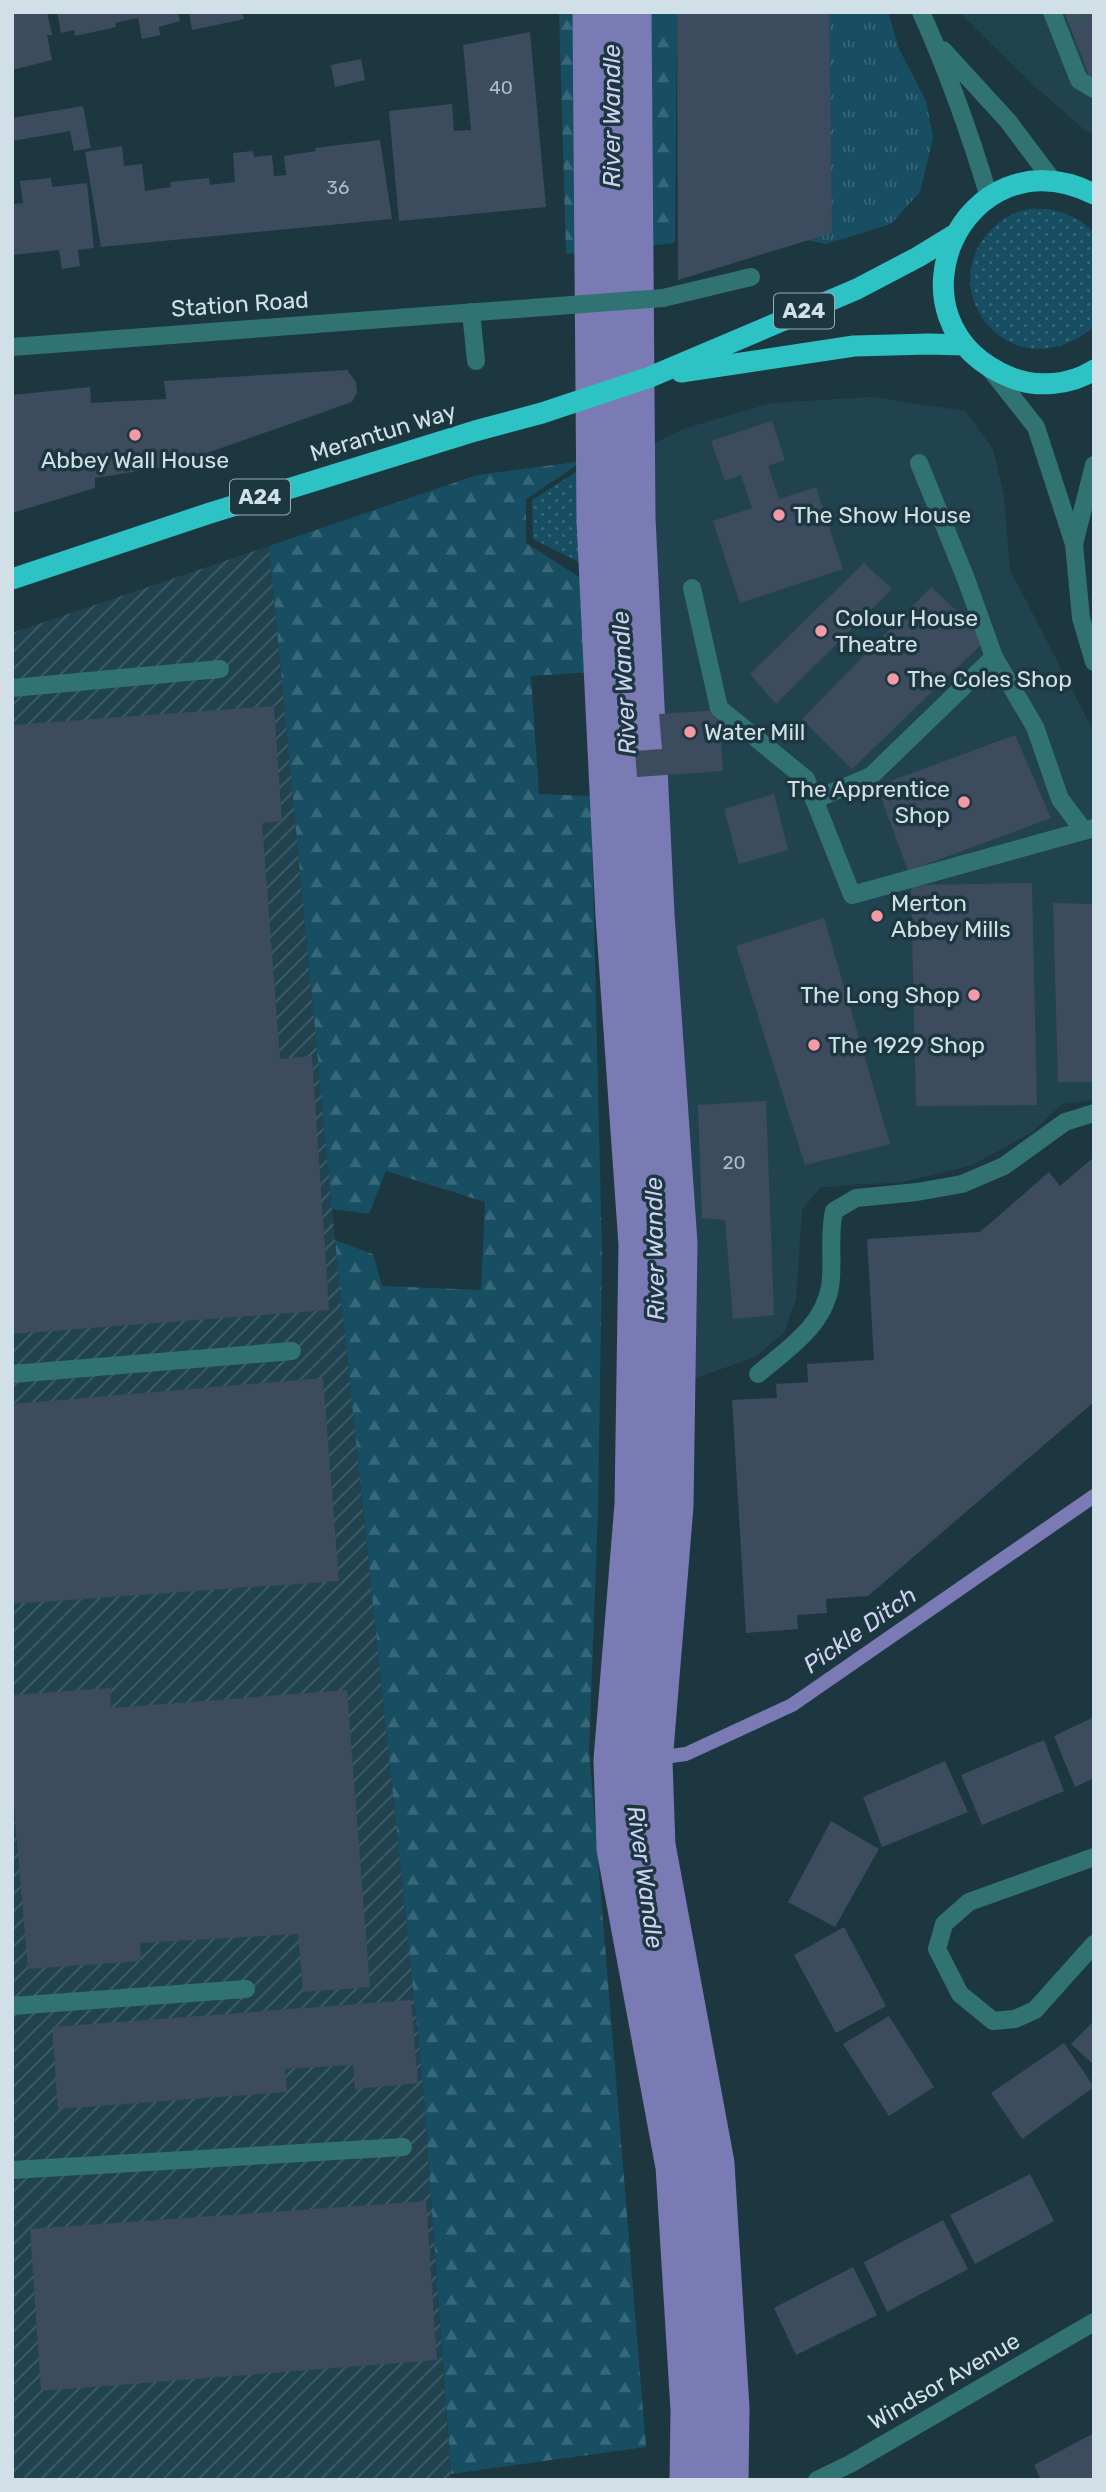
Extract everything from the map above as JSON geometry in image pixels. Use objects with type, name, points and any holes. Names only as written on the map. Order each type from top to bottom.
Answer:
[{"type":"highway","name":"A24","points":[[1094,194],[1078,186],[1053,181],[1020,183],[989,197],[969,213],[954,235],[944,260],[943,288],[949,318],[964,345],[990,369],[1021,381],[1054,384],[1094,370]]},
{"type":"highway","name":"Merantun Way","points":[[12,579],[207,513],[650,377],[857,289],[954,235]]},
{"type":"highway","name":"Merantun Way","points":[[650,377],[854,346],[964,345]]},
{"type":"street","points":[[921,12],[936,42],[971,137],[989,197]]},
{"type":"street","points":[[1052,12],[1079,80],[1094,89]]},
{"type":"street","points":[[936,42],[1008,121],[1053,181]]},
{"type":"street","name":"Station Road","points":[[12,347],[663,299],[751,277]]},
{"type":"street","points":[[471,312],[476,361]]},
{"type":"street","points":[[990,369],[1035,426],[1074,544],[1081,618],[1094,662]]},
{"type":"street","points":[[692,588],[719,708],[806,779],[852,895],[1089,830],[1060,799],[1035,727],[994,657],[919,463]]},
{"type":"street","points":[[1074,544],[1094,465]]},
{"type":"street","points":[[814,800],[871,776],[994,657]]},
{"type":"street","points":[[12,688],[220,669]]},
{"type":"street","points":[[758,1374],[807,1331],[820,1314],[830,1287],[830,1231],[834,1211],[856,1198],[962,1184],[1004,1166],[1065,1122],[1094,1113]]},
{"type":"street","points":[[12,1374],[292,1351]]},
{"type":"street","points":[[1094,1857],[969,1902],[944,1924],[937,1949],[960,1994],[993,2021],[1015,2019],[1035,2010],[1094,1944]]},
{"type":"street","points":[[12,2006],[246,1989]]},
{"type":"street","points":[[12,2170],[403,2147]]},
{"type":"street","name":"Windsor Avenue","points":[[817,2480],[850,2465],[1094,2322]]},
{"type":"shaded area","points":[[959,12],[1094,12],[1094,134],[1087,132],[1031,83]]},
{"type":"shaded area","name":"Merton Abbey Mills","points":[[872,397],[965,411],[993,449],[1004,496],[1010,570],[1094,732],[1094,1100],[1062,1104],[1032,1132],[973,1165],[899,1183],[820,1188],[802,1210],[796,1299],[784,1333],[755,1357],[693,1379],[626,458],[683,429],[772,403]]},
{"type":"shaded area","points":[[269,546],[335,1240],[422,2073],[451,2480],[12,2480],[12,633]]},
{"type":"green space","points":[[559,12],[677,12],[675,243],[566,254]]},
{"type":"green space","points":[[829,12],[888,12],[899,49],[926,101],[933,138],[920,192],[891,224],[826,244],[777,234]]},
{"type":"green space","points":[[1030,209],[1047,209],[1073,217],[1094,233],[1094,327],[1063,345],[1034,349],[1009,341],[988,326],[975,304],[970,278],[976,252],[993,228],[1016,213]]},
{"type":"green space","points":[[595,460],[595,570],[533,539],[532,500]]},
{"type":"green space","points":[[583,461],[526,499],[526,543],[587,582],[592,672],[531,676],[539,794],[591,796],[602,1257],[598,1509],[589,1750],[646,2447],[451,2474],[422,2073],[335,1240],[373,1254],[382,1286],[481,1290],[485,1202],[386,1171],[369,1214],[332,1209],[269,546],[477,475]]},
{"type":"water","points":[[585,12],[649,12],[647,78],[651,178],[639,226],[639,245],[590,251]]},
{"type":"building","points":[[12,12],[47,12],[52,35],[47,35],[52,60],[12,70]]},
{"type":"building","points":[[57,12],[178,12],[180,21],[159,27],[160,35],[142,39],[138,18],[115,23],[116,27],[75,36],[74,30],[61,33]]},
{"type":"building","points":[[189,12],[242,12],[244,19],[192,30]]},
{"type":"building","points":[[677,12],[829,12],[832,233],[678,280]]},
{"type":"building","points":[[1064,12],[1094,12],[1094,77],[1090,78]]},
{"type":"building","points":[[530,32],[546,207],[399,221],[389,111],[452,104],[454,131],[471,130],[463,45]]},
{"type":"building","points":[[361,59],[365,80],[335,87],[331,65]]},
{"type":"building","points":[[83,106],[91,148],[74,151],[70,131],[12,141],[12,118]]},
{"type":"building","points":[[380,140],[392,219],[101,247],[85,152],[122,146],[124,166],[142,164],[145,191],[171,187],[170,182],[209,178],[210,185],[235,182],[233,153],[253,151],[254,157],[272,155],[274,176],[286,175],[284,156],[316,151],[315,148]]},
{"type":"building","points":[[51,178],[52,187],[87,183],[94,248],[78,250],[80,266],[62,269],[59,250],[12,255],[12,204],[23,203],[20,181]]},
{"type":"building","name":"Abbey Wall House","points":[[347,370],[356,382],[357,392],[352,402],[170,466],[95,478],[95,488],[12,513],[12,395],[90,387],[91,403],[166,399],[164,381]]},
{"type":"building","name":"The Show House","points":[[772,421],[785,460],[768,466],[779,499],[816,487],[843,569],[740,603],[713,521],[752,508],[741,475],[725,481],[711,441]]},
{"type":"building","name":"Colour House Theatre","points":[[864,563],[892,589],[776,704],[750,674]]},
{"type":"building","name":"The Coles Shop","points":[[931,587],[987,639],[852,769],[802,719]]},
{"type":"building","points":[[274,706],[282,821],[262,823],[280,1059],[312,1056],[329,1310],[12,1334],[12,725]]},
{"type":"building","name":"Water Mill","points":[[719,710],[723,771],[637,777],[635,751],[662,749],[659,714]]},
{"type":"building","name":"The Apprentice Shop","points":[[1015,735],[1051,818],[908,871],[877,786]]},
{"type":"building","points":[[774,794],[788,850],[739,864],[724,809]]},
{"type":"building","name":"The Long Shop","points":[[1032,883],[1037,1105],[916,1106],[911,885]]},
{"type":"building","points":[[1053,903],[1094,904],[1094,1082],[1058,1082]]},
{"type":"building","name":"The 1929 Shop","points":[[824,918],[890,1144],[805,1165],[736,946]]},
{"type":"building","points":[[766,1101],[774,1315],[733,1319],[725,1220],[702,1218],[698,1105]]},
{"type":"building","points":[[1094,1157],[1094,1402],[868,1596],[826,1599],[827,1613],[797,1615],[798,1629],[746,1633],[732,1400],[777,1398],[776,1384],[808,1382],[807,1364],[874,1360],[867,1239],[980,1232],[1049,1172],[1060,1186]]},
{"type":"building","points":[[323,1378],[339,1581],[12,1604],[12,1404]]},
{"type":"building","points":[[110,1688],[111,1708],[347,1690],[370,1987],[303,1992],[298,1934],[140,1943],[141,1961],[28,1969],[12,1785],[12,1695]]},
{"type":"building","points":[[1094,1717],[1094,1778],[1075,1787],[1054,1736]]},
{"type":"building","points":[[1044,1740],[1064,1791],[982,1825],[961,1775]]},
{"type":"building","points":[[945,1761],[968,1812],[882,1847],[863,1797]]},
{"type":"building","points":[[831,1821],[879,1849],[835,1927],[788,1902]]},
{"type":"building","points":[[844,1927],[886,2006],[836,2033],[794,1955]]},
{"type":"building","points":[[411,2000],[418,2083],[355,2089],[353,2065],[285,2069],[287,2092],[58,2109],[52,2027]]},
{"type":"building","points":[[889,2016],[934,2087],[889,2116],[843,2044]]},
{"type":"building","points":[[1094,2021],[1094,2065],[1071,2044]]},
{"type":"building","points":[[1064,2043],[1094,2087],[1022,2139],[991,2093]]},
{"type":"building","points":[[1030,2174],[1054,2221],[975,2264],[950,2215]]},
{"type":"building","points":[[426,2201],[437,2360],[41,2391],[30,2229]]},
{"type":"building","points":[[943,2220],[968,2269],[887,2312],[864,2262]]},
{"type":"building","points":[[853,2267],[877,2315],[796,2355],[774,2308]]},
{"type":"building","points":[[1094,2433],[1094,2480],[1041,2480],[1034,2465]]},
{"type":"waterway","name":"River Wandle","points":[[612,12],[616,519],[635,915],[658,1244],[654,1505],[633,1761],[636,1847],[695,2165],[710,2409],[709,2480]]},
{"type":"waterway","name":"Pickle Ditch","points":[[633,1761],[686,1754],[792,1705],[1094,1496]]},
{"type":"tunnel","points":[[1067,19],[1085,12]]},
{"type":"place","name":"Abbey Wall House","points":[[135,435]]},
{"type":"place","name":"The Show House","points":[[779,515]]},
{"type":"place","name":"Colour House Theatre","points":[[821,631]]},
{"type":"place","name":"The Coles Shop","points":[[893,679]]},
{"type":"place","name":"Water Mill","points":[[690,732]]},
{"type":"place","name":"The Apprentice Shop","points":[[964,802]]},
{"type":"place","name":"Merton Abbey Mills","points":[[877,916]]},
{"type":"place","name":"The Long Shop","points":[[974,995]]},
{"type":"place","name":"The 1929 Shop","points":[[814,1045]]}]
